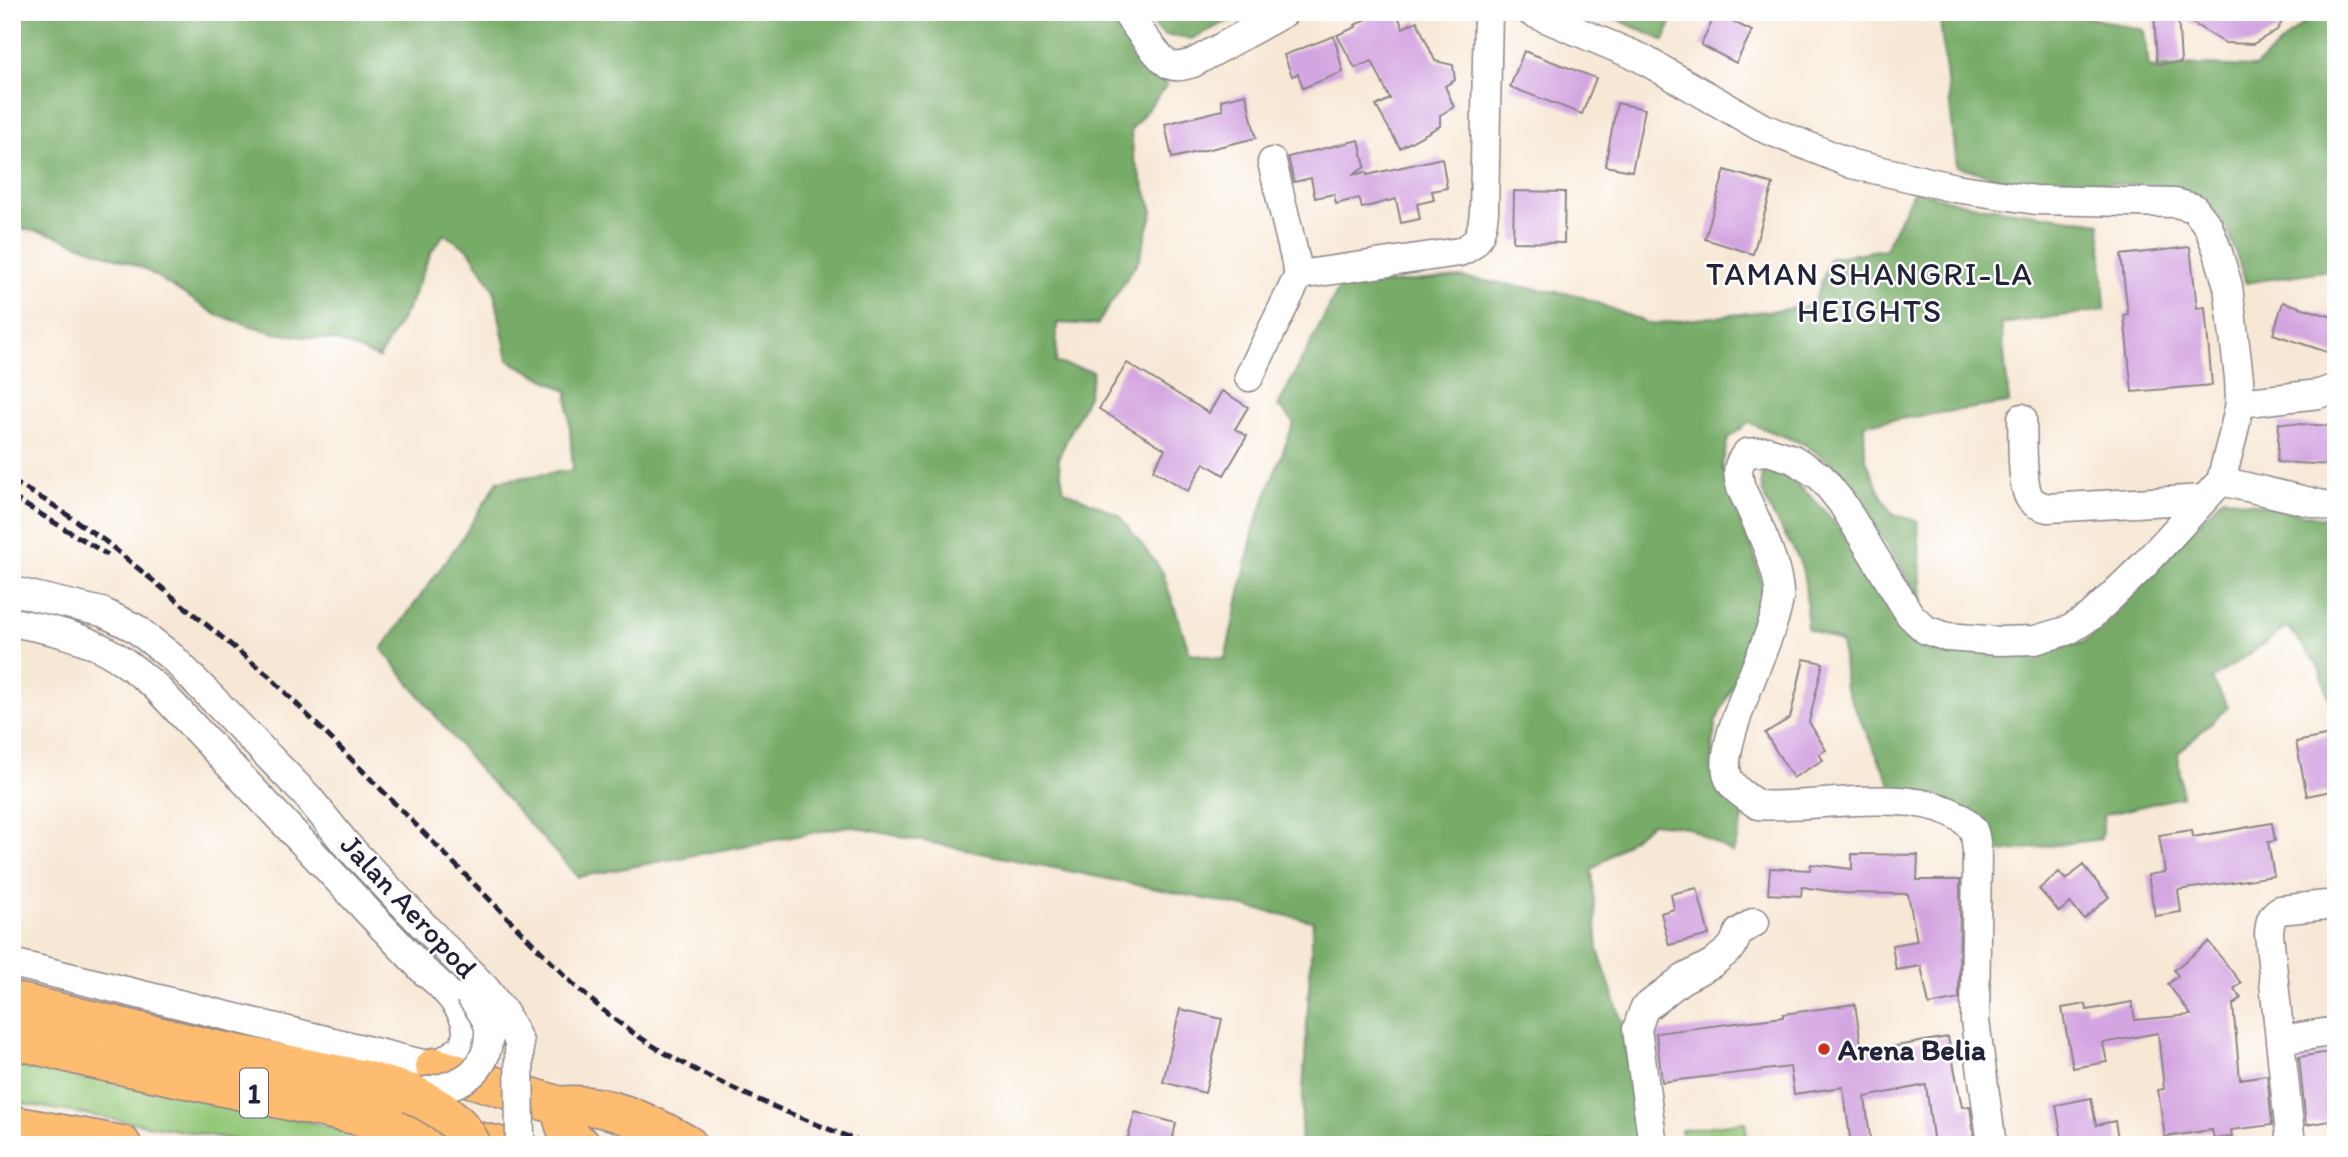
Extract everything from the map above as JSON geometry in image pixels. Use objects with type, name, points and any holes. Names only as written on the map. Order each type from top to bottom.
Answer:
[{"type":"highway","points":[[12,1001],[216,1050],[365,1080],[424,1080],[560,1106],[578,1103],[655,1127],[688,1145]]},
{"type":"highway","name":"1","points":[[12,1039],[96,1060],[496,1145]]},
{"type":"highway","points":[[424,1080],[438,1108],[458,1122],[472,1145]]},
{"type":"highway","points":[[560,1106],[566,1131],[581,1145]]},
{"type":"highway","points":[[12,1125],[122,1145]]},
{"type":"street","points":[[1125,12],[1161,57],[1170,65],[1181,66],[1193,63],[1285,12]]},
{"type":"street","points":[[1299,275],[1459,252],[1471,248],[1479,239],[1484,212],[1488,12]]},
{"type":"street","points":[[1531,12],[1641,58],[1760,127],[1852,164],[1955,188],[2036,200],[2175,203],[2194,208],[2208,226],[2228,286],[2237,355],[2239,403],[2212,490],[2143,566],[2091,616],[2069,630],[2035,640],[1999,641],[1947,637],[1926,630],[1910,615],[1842,503],[1821,477],[1793,459],[1768,451],[1747,453],[1739,462],[1737,473],[1741,488],[1779,580],[1779,599],[1768,636],[1727,744],[1728,779],[1739,792],[1758,805],[1912,801],[1940,806],[1963,820],[1975,832],[1976,1021],[1992,1145]]},
{"type":"street","points":[[1249,377],[1299,275],[1272,162]]},
{"type":"street","points":[[2239,403],[2319,394],[2336,388]]},
{"type":"street","points":[[2022,418],[2026,486],[2030,498],[2038,505],[2048,508],[2212,490],[2336,508]]},
{"type":"street","points":[[12,591],[102,612],[135,628],[173,658],[308,797],[345,843],[485,988],[505,1013],[519,1042],[520,1145]]},
{"type":"street","name":"Jalan Aeropod","points":[[12,622],[67,635],[99,647],[125,662],[155,686],[425,972],[444,988],[467,1028],[464,1046],[424,1080]]},
{"type":"street","points":[[2291,1145],[2269,934],[2273,914],[2280,910],[2336,904]]},
{"type":"street","points":[[1653,1145],[1637,1029],[1644,1009],[1681,980],[1713,963],[1731,947],[1739,932],[1755,922]]},
{"type":"street","points":[[12,963],[448,1088],[469,1078],[478,1069],[487,1051],[488,1024],[423,925]]},
{"type":"street","points":[[2281,1040],[2336,1031]]},
{"type":"green space","points":[[12,12],[1106,12],[1167,85],[1131,130],[1133,156],[1153,211],[1139,259],[1097,325],[1057,323],[1056,363],[1093,371],[1088,396],[1058,458],[1064,490],[1119,515],[1162,571],[1190,653],[1225,659],[1255,525],[1294,422],[1278,406],[1339,288],[1459,277],[1577,295],[1650,324],[1813,306],[1830,258],[1885,249],[1914,190],[1964,204],[2100,223],[2105,310],[2001,324],[2009,403],[1864,424],[1865,457],[1879,491],[1892,514],[1918,521],[1922,603],[1841,470],[1804,444],[1749,423],[1728,438],[1722,465],[1727,488],[1755,556],[1762,587],[1760,611],[1752,644],[1715,723],[1711,772],[1722,796],[1745,813],[1733,853],[1687,827],[1652,823],[1592,870],[1598,950],[1624,1028],[1638,1145],[1300,1145],[1313,921],[849,826],[578,877],[476,766],[382,649],[461,540],[498,481],[573,470],[567,391],[508,360],[494,290],[469,250],[444,234],[430,254],[410,304],[379,358],[337,341],[274,333],[217,315],[143,268],[51,234],[12,227]]},
{"type":"green space","points":[[1142,12],[1247,12],[1191,39],[1163,35]]},
{"type":"green space","points":[[1601,12],[1675,12],[1664,41]]},
{"type":"green space","points":[[1939,12],[2064,12],[2144,30],[2149,68],[2202,65],[2255,67],[2310,17],[2310,12],[2336,12],[2336,269],[2246,283],[2228,231],[2206,198],[2167,187],[2070,180],[2011,182],[1957,166]]},
{"type":"green space","points":[[1772,470],[1792,481],[1828,515],[1899,621],[2038,652],[2082,643],[2103,628],[2223,497],[2336,521],[2336,719],[2318,665],[2288,627],[2212,679],[2228,707],[2178,753],[2182,797],[2104,815],[2101,839],[1994,853],[1989,829],[1971,811],[1894,792],[1845,687],[1842,643],[1807,628],[1806,593],[1801,566],[1763,494],[1762,473]]},
{"type":"green space","points":[[12,1053],[408,1145],[265,1145],[12,1102]]},
{"type":"green space","points":[[1745,1122],[1748,1145],[1683,1145],[1681,1130]]},
{"type":"building","points":[[1381,12],[1396,12],[1403,28],[1417,21],[1435,61],[1453,65],[1455,80],[1445,86],[1454,107],[1440,115],[1440,126],[1400,148],[1376,106],[1390,99],[1372,61],[1355,68],[1337,35]]},
{"type":"building","points":[[2154,12],[2288,12],[2277,30],[2253,44],[2225,43],[2178,14],[2181,63],[2157,64]]},
{"type":"building","points":[[1716,13],[1752,31],[1736,63],[1701,45]]},
{"type":"building","points":[[1334,36],[1343,72],[1303,88],[1298,74],[1292,76],[1284,55]]},
{"type":"building","points":[[1524,51],[1596,78],[1582,114],[1510,87]]},
{"type":"building","points":[[1246,94],[1256,138],[1172,158],[1165,124],[1223,110],[1221,100]]},
{"type":"building","points":[[1617,103],[1645,109],[1632,171],[1605,166]]},
{"type":"building","points":[[1359,140],[1365,167],[1352,175],[1366,172],[1367,175],[1442,158],[1447,188],[1432,191],[1434,200],[1417,204],[1420,219],[1401,223],[1396,199],[1362,208],[1359,198],[1336,204],[1334,194],[1315,198],[1311,178],[1294,182],[1288,157]]},
{"type":"building","points":[[1725,170],[1773,184],[1753,254],[1705,239]]},
{"type":"building","points":[[1514,191],[1565,192],[1564,243],[1513,242]]},
{"type":"building","points":[[2190,247],[2197,308],[2205,307],[2212,385],[2132,392],[2124,315],[2128,314],[2121,255]]},
{"type":"building","points":[[2283,302],[2336,318],[2336,355],[2273,334]]},
{"type":"building","points":[[1127,363],[1209,413],[1222,391],[1248,407],[1235,429],[1247,436],[1224,475],[1204,463],[1188,491],[1153,470],[1165,449],[1099,409]]},
{"type":"building","points":[[2279,423],[2333,426],[2331,465],[2277,462]]},
{"type":"building","points":[[1804,659],[1823,663],[1809,722],[1826,750],[1819,754],[1823,760],[1793,778],[1765,733],[1790,718]]},
{"type":"building","points":[[2330,735],[2336,762],[2336,790],[2307,796],[2296,742]]},
{"type":"building","points":[[2272,823],[2275,841],[2268,842],[2274,876],[2178,890],[2181,912],[2155,916],[2148,875],[2165,872],[2159,835],[2192,830],[2193,837]]},
{"type":"building","points":[[1852,854],[1918,855],[1917,880],[1960,880],[1959,999],[1929,1005],[1921,966],[1896,970],[1892,945],[1917,941],[1908,894],[1843,893],[1802,887],[1801,896],[1768,894],[1770,868],[1810,870],[1811,864],[1852,869]]},
{"type":"building","points":[[2083,865],[2109,897],[2084,919],[2070,903],[2059,912],[2039,889],[2059,872],[2066,880]]},
{"type":"building","points":[[1697,888],[1709,935],[1669,945],[1661,913],[1674,909],[1671,894]]},
{"type":"building","points":[[2209,942],[2241,983],[2234,989],[2241,998],[2233,1005],[2240,1079],[2267,1075],[2272,1125],[2231,1130],[2232,1137],[2214,1139],[2212,1130],[2165,1137],[2158,1090],[2164,1089],[2158,1033],[2103,1043],[2107,1062],[2073,1068],[2062,1008],[2086,1004],[2087,1010],[2132,1002],[2135,1020],[2191,1015],[2168,984],[2178,976],[2174,970]]},
{"type":"building","points":[[1855,1004],[1862,1052],[1948,1037],[1962,1107],[1970,1106],[1975,1145],[1934,1145],[1926,1085],[1865,1097],[1871,1145],[1851,1145],[1843,1087],[1794,1094],[1790,1067],[1662,1082],[1656,1033],[1783,1017],[1783,1014]]},
{"type":"building","points":[[1180,1009],[1222,1019],[1205,1093],[1163,1082]]},
{"type":"building","points":[[2336,1051],[2336,1120],[2306,1125],[2299,1057]]},
{"type":"building","points":[[2091,1098],[2096,1125],[2115,1121],[2119,1145],[2063,1145],[2056,1105]]},
{"type":"building","points":[[1135,1112],[1176,1123],[1171,1145],[1126,1145]]},
{"type":"railway","points":[[12,481],[105,541],[270,677],[575,986],[612,1018],[712,1078],[869,1145]]},
{"type":"railway","points":[[12,497],[108,555]]},
{"type":"place","name":"Arena Belia","points":[[1824,1049]]},
{"type":"district","name":"TAMAN SHANGRI-LA HEIGHTS","points":[[1870,292]]}]
